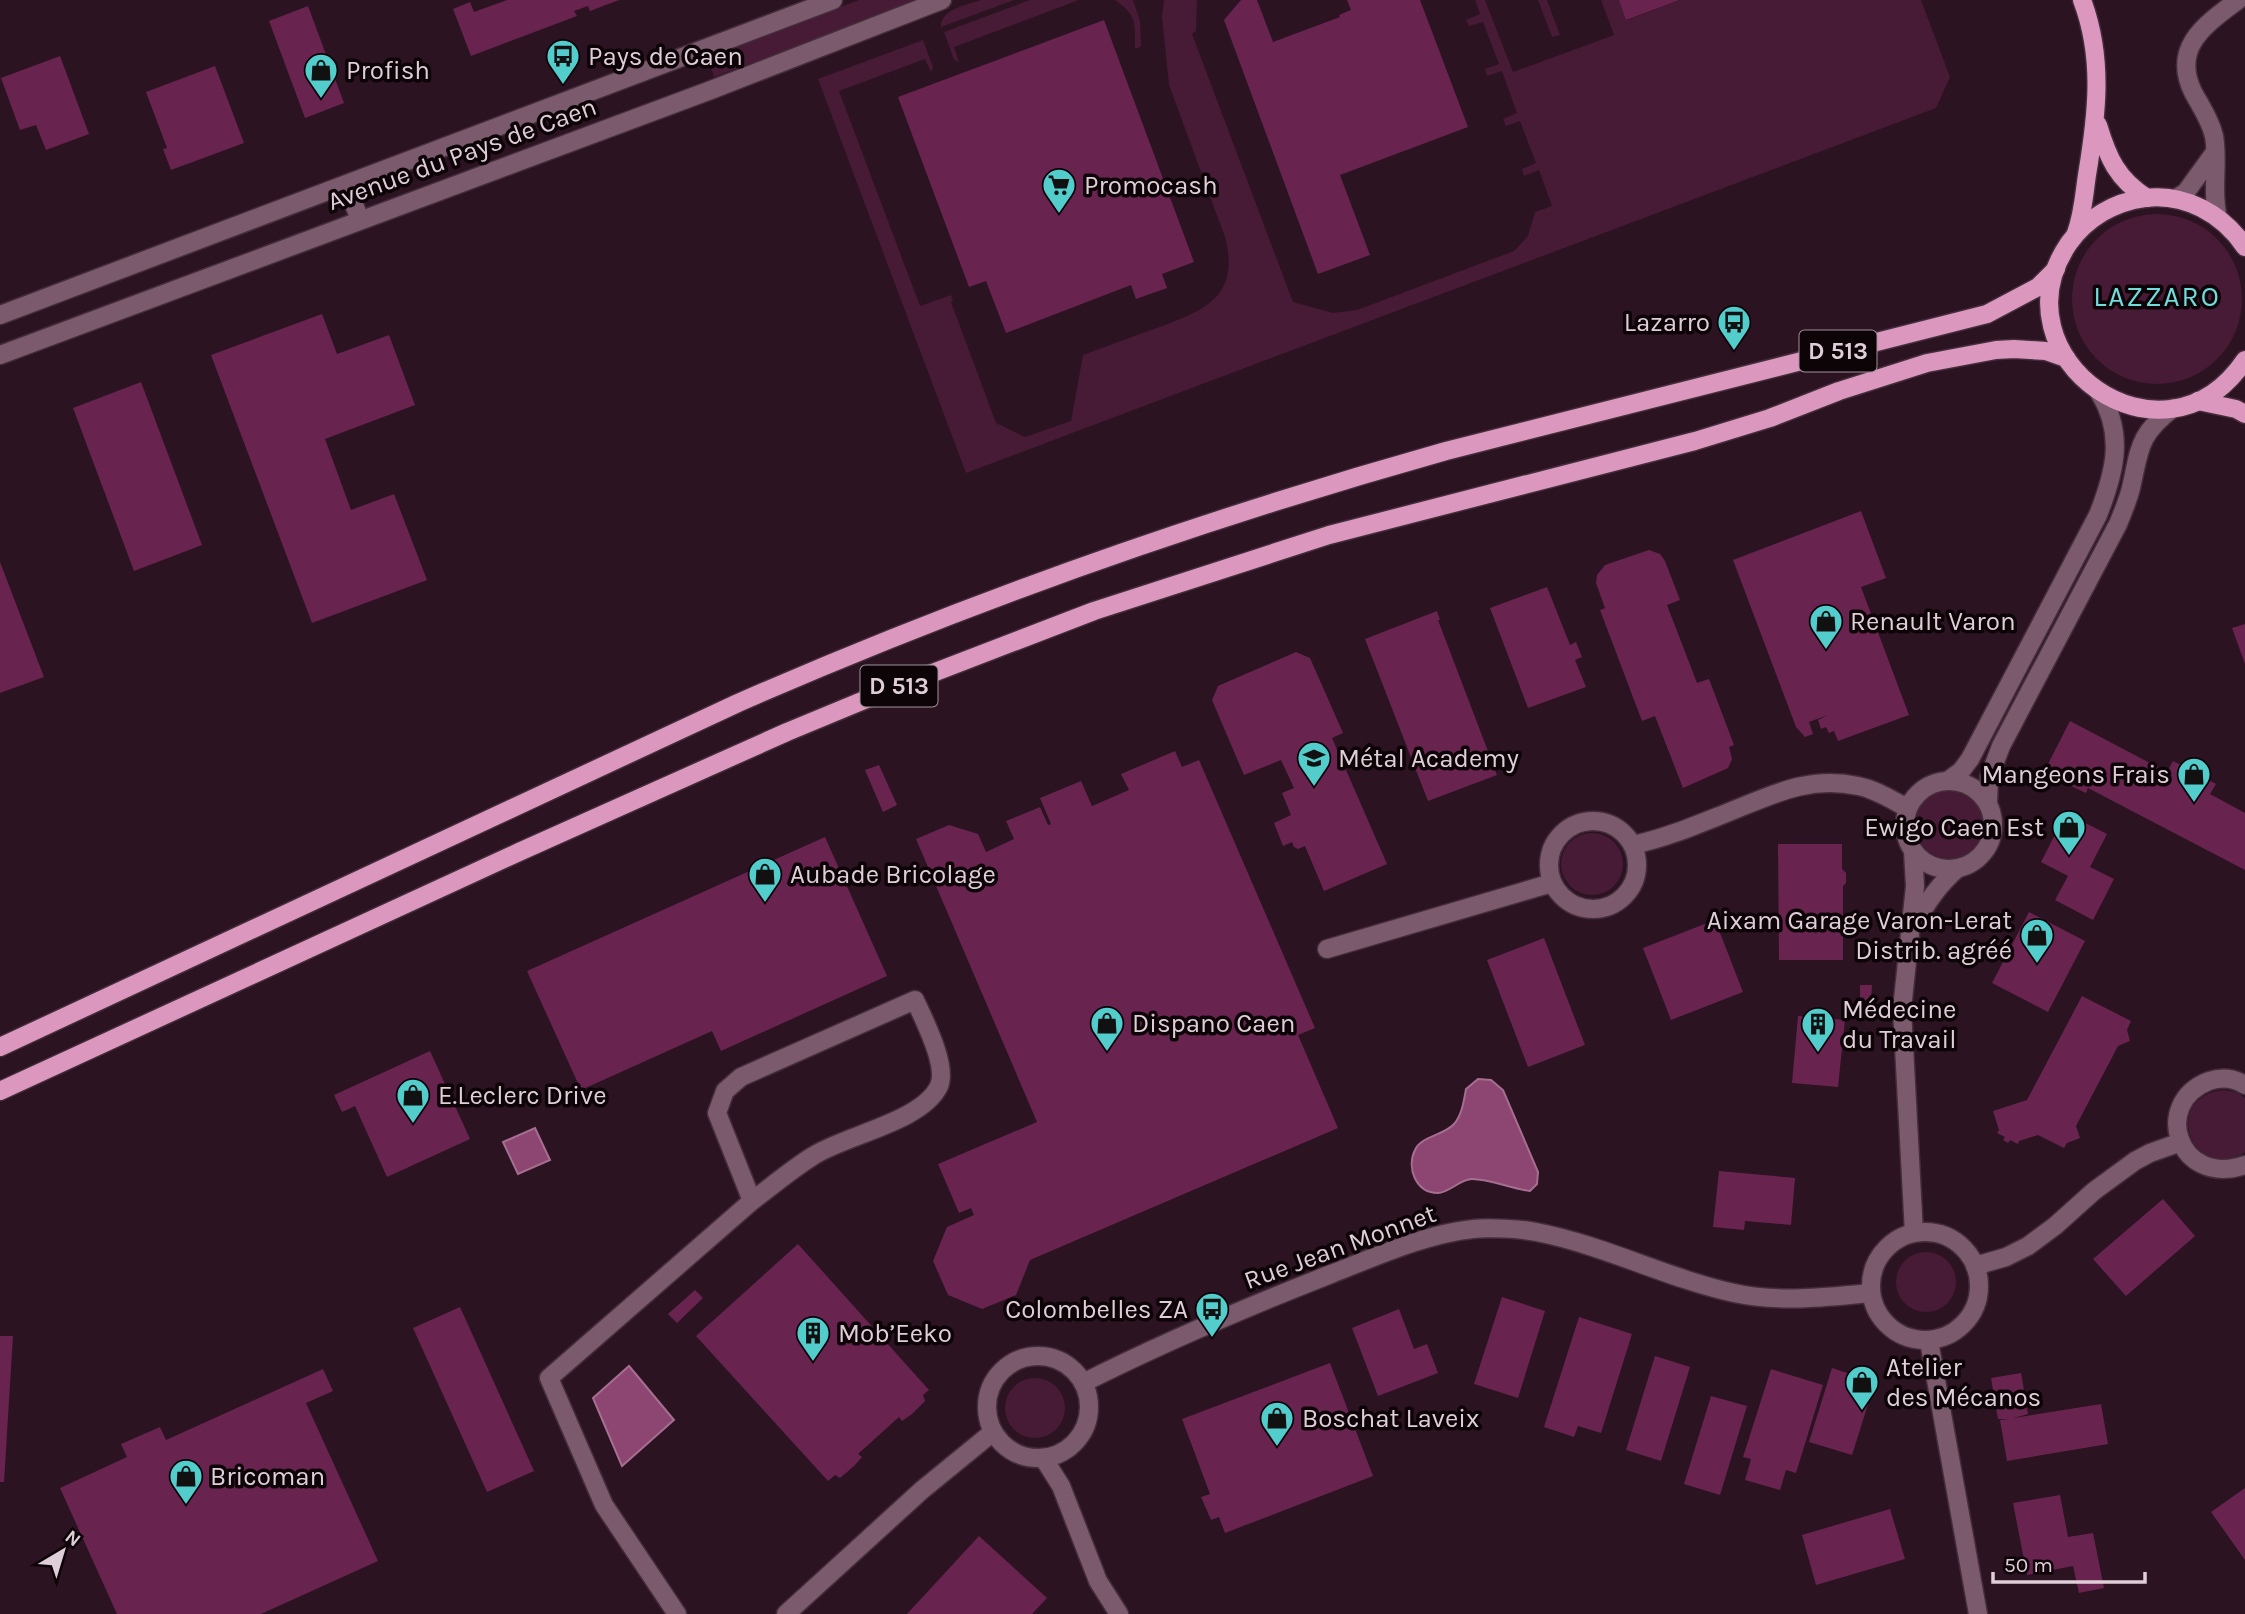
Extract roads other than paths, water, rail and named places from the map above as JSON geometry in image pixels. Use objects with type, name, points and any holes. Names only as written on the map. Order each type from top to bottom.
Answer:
[{"type":"main road","points":[[2074,236],[2082,217],[2097,120],[2096,54],[2082,0]]},
{"type":"main road","points":[[2097,120],[2104,144],[2118,173],[2147,198]]},
{"type":"main road","points":[[2242,240],[2205,209],[2175,199],[2147,198],[2107,209],[2089,221],[2063,251],[2051,292],[2051,315],[2056,337],[2066,358],[2080,377],[2113,400],[2142,408],[2173,408],[2198,401],[2219,389],[2245,360]]},
{"type":"main road","name":"D 513","points":[[0,1047],[727,708],[850,654],[1044,579],[1278,500],[1398,465],[1987,314],[2038,287],[2056,269]]},
{"type":"main road","name":"D 513","points":[[0,1091],[787,732],[1094,611],[1329,536],[1695,441],[1770,418],[1839,391],[1927,363],[2014,349],[2046,351],[2066,358]]},
{"type":"main road","points":[[2198,401],[2236,409],[2245,414]]},
{"type":"street","name":"Avenue du Pays de Caen","points":[[0,315],[833,0]]},
{"type":"street","name":"Avenue du Pays de Caen","points":[[0,355],[711,90],[942,0]]},
{"type":"street","points":[[2218,218],[2215,204],[2215,145],[2210,123],[2188,79],[2187,58],[2196,35],[2207,22],[2238,0]]},
{"type":"street","points":[[2175,199],[2186,192],[2215,152]]},
{"type":"street","points":[[346,186],[360,219]]},
{"type":"street","points":[[1949,780],[1961,771],[1970,759],[2105,497],[2115,458],[2115,437],[2113,420],[2099,392]]},
{"type":"street","points":[[1910,930],[1942,881],[1958,868],[1976,860],[1989,844],[1993,823],[1988,803],[1989,778],[2001,746],[2118,524],[2130,489],[2141,441],[2159,419],[2173,408]]},
{"type":"street","points":[[1914,1233],[1902,1009],[1915,886],[1913,851],[1904,830],[1907,808],[1917,793],[1932,783],[1949,780],[1972,786],[1988,803]]},
{"type":"street","points":[[1633,845],[1663,838],[1803,784],[1839,783],[1861,786],[1907,808]]},
{"type":"street","points":[[1604,822],[1616,827],[1633,845],[1637,875],[1623,899],[1611,906],[1597,910],[1570,904],[1559,895],[1552,883],[1548,869],[1550,853],[1556,840],[1579,823],[1604,822]]},
{"type":"street","points":[[1913,851],[1933,866],[1941,869],[1958,868]]},
{"type":"street","points":[[1326,949],[1552,883]]},
{"type":"street","points":[[677,1614],[604,1505],[549,1378],[752,1201],[815,1154],[909,1114],[929,1098],[940,1085],[940,1058],[915,1000],[741,1077],[725,1091],[717,1113],[752,1201]]},
{"type":"street","points":[[2245,1085],[2228,1079],[2214,1079],[2201,1084],[2190,1092],[2182,1103],[2177,1129],[2181,1142],[2195,1160],[2216,1170],[2231,1170],[2245,1165]]},
{"type":"street","points":[[1975,1266],[2006,1257],[2028,1246],[2135,1161],[2181,1142]]},
{"type":"street","name":"Rue Jean Monnet","points":[[1083,1383],[1169,1341],[1285,1292],[1410,1243],[1473,1228],[1533,1232],[1585,1244],[1686,1280],[1736,1293],[1793,1300],[1871,1293]]},
{"type":"street","points":[[1933,1232],[1951,1238],[1972,1258],[1975,1266],[1979,1277],[1979,1298],[1971,1316],[1957,1331],[1943,1338],[1929,1341],[1910,1338],[1890,1327],[1878,1312],[1871,1293],[1872,1277],[1878,1260],[1888,1247],[1914,1233],[1933,1232]]},
{"type":"street","points":[[1929,1341],[1978,1614]]},
{"type":"street","points":[[1032,1356],[1052,1358],[1070,1367],[1083,1383],[1089,1402],[1087,1422],[1078,1440],[1063,1453],[1044,1459],[1023,1457],[1006,1448],[993,1432],[987,1413],[988,1393],[998,1375],[1013,1362],[1032,1356]]},
{"type":"street","points":[[786,1614],[922,1490],[993,1432]]},
{"type":"street","points":[[1044,1459],[1060,1486],[1098,1581],[1119,1614]]},
{"type":"place","name":"Pays de Caen","points":[[563,86]]},
{"type":"place","name":"Profish","points":[[321,100]]},
{"type":"place","name":"Promocash","points":[[1059,215]]},
{"type":"place","name":"Lazarro","points":[[1734,352]]},
{"type":"place","name":"Renault Varon","points":[[1826,651]]},
{"type":"place","name":"Métal Academy","points":[[1314,788]]},
{"type":"place","name":"Mangeons Frais","points":[[2194,804]]},
{"type":"place","name":"Ewigo Caen Est","points":[[2069,857]]},
{"type":"place","name":"Aubade Bricolage","points":[[765,904]]},
{"type":"place","name":"Aixam Garage Varon-Lerat Distrib. agréé","points":[[2037,965]]},
{"type":"place","name":"Dispano Caen","points":[[1107,1053]]},
{"type":"place","name":"Médecine du Travail","points":[[1818,1054]]},
{"type":"place","name":"E.Leclerc Drive","points":[[413,1125]]},
{"type":"place","name":"Colombelles ZA","points":[[1212,1339]]},
{"type":"place","name":"Mob’Eeko","points":[[813,1363]]},
{"type":"place","name":"Atelier des Mécanos","points":[[1862,1412]]},
{"type":"place","name":"Boschat Laveix","points":[[1277,1448]]},
{"type":"place","name":"Bricoman","points":[[186,1506]]},
{"type":"district","name":"LAZZARO","points":[[2157,296]]}]
